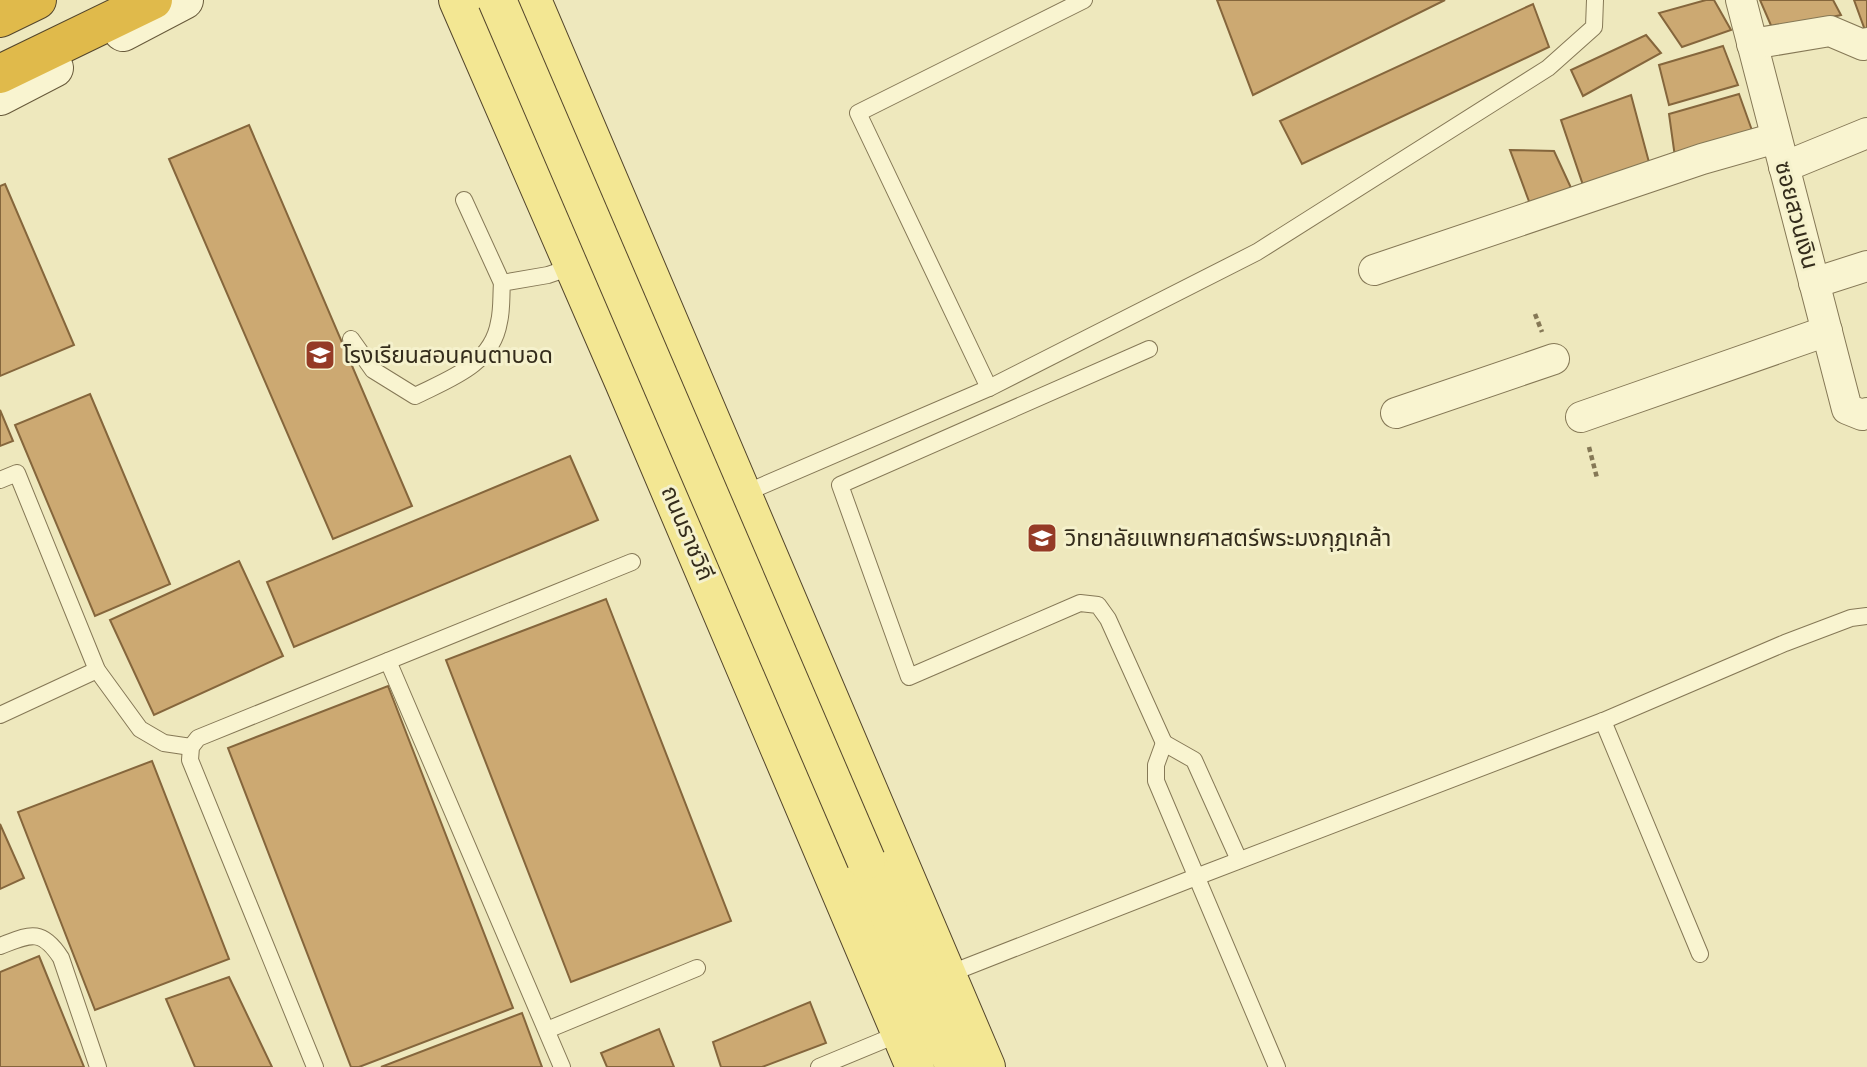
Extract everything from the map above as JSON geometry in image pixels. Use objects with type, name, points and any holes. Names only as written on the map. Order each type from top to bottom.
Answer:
[{"type":"highway","points":[[0,18],[37,0]]},
{"type":"highway","points":[[1,90],[153,0]]},
{"type":"main road","points":[[1,90],[184,0]]},
{"type":"main road","name":"ถนนราชวิถี","points":[[458,0],[624,382],[908,1050]]},
{"type":"main road","points":[[497,0],[955,1067]]},
{"type":"main road","points":[[532,0],[986,1067]]},
{"type":"main road","points":[[624,382],[681,352]]},
{"type":"street","name":"ซอยสวนเงิน","points":[[1741,0],[1847,408],[1862,415],[1867,413]]},
{"type":"street","points":[[1752,44],[1830,31],[1863,45],[1867,43]]},
{"type":"street","points":[[1784,167],[1867,133]]},
{"type":"street","points":[[1374,270],[1702,159],[1776,138]]},
{"type":"street","points":[[1814,283],[1867,266]]},
{"type":"street","points":[[1580,416],[1827,331]]},
{"type":"street","points":[[1396,414],[1554,359]]},
{"type":"lane","points":[[989,388],[858,113],[1084,0]]},
{"type":"lane","points":[[743,494],[989,388],[1256,252],[1548,68],[1594,27],[1595,0]]},
{"type":"lane","points":[[351,339],[373,370],[415,396],[465,371],[486,355],[499,324],[502,283],[464,200]]},
{"type":"lane","points":[[502,283],[548,275],[574,266]]},
{"type":"lane","points":[[1149,349],[840,485],[909,677],[1080,603],[1098,605],[1108,619],[1164,743],[1194,760],[1239,860]]},
{"type":"lane","points":[[0,480],[17,473],[97,670],[140,729],[164,743],[191,747]]},
{"type":"lane","points":[[315,1067],[190,760],[191,747],[198,738],[632,562]]},
{"type":"lane","points":[[946,975],[1603,721],[1785,643],[1852,618],[1867,616]]},
{"type":"lane","points":[[388,661],[562,1067]]},
{"type":"lane","points":[[0,715],[97,670]]},
{"type":"lane","points":[[1603,721],[1700,954]]},
{"type":"lane","points":[[1164,743],[1156,765],[1156,781],[1277,1067]]},
{"type":"lane","points":[[0,946],[32,934],[39,935],[54,947],[61,958],[98,1067]]},
{"type":"lane","points":[[547,1030],[697,968]]},
{"type":"lane","points":[[819,1067],[908,1050]]},
{"type":"building","points":[[1217,0],[1445,0],[1253,95]]},
{"type":"building","points":[[1714,0],[1731,30],[1682,47],[1659,13]]},
{"type":"building","points":[[1760,0],[1833,0],[1841,15],[1773,30]]},
{"type":"building","points":[[1854,0],[1867,0],[1866,33]]},
{"type":"building","points":[[1533,4],[1549,47],[1302,164],[1280,121]]},
{"type":"building","points":[[1646,35],[1661,53],[1583,96],[1571,70]]},
{"type":"building","points":[[1723,46],[1738,85],[1669,105],[1659,65]]},
{"type":"building","points":[[1739,94],[1754,136],[1675,157],[1669,114]]},
{"type":"building","points":[[1631,95],[1650,166],[1583,185],[1561,120]]},
{"type":"building","points":[[249,125],[412,506],[333,539],[169,159]]},
{"type":"building","points":[[1510,150],[1554,151],[1572,190],[1530,204]]},
{"type":"building","points":[[5,184],[74,345],[0,376],[0,186]]},
{"type":"building","points":[[90,394],[170,584],[95,616],[15,425]]},
{"type":"building","points":[[0,410],[13,441],[0,446]]},
{"type":"building","points":[[570,456],[598,520],[294,647],[267,582]]},
{"type":"building","points":[[239,561],[283,656],[154,715],[110,620]]},
{"type":"building","points":[[606,599],[731,921],[571,982],[446,660]]},
{"type":"building","points":[[388,686],[513,1008],[359,1067],[351,1067],[228,748]]},
{"type":"building","points":[[152,761],[229,959],[95,1010],[18,812]]},
{"type":"building","points":[[0,824],[24,878],[0,889]]},
{"type":"building","points":[[39,956],[84,1067],[0,1067],[0,972]]},
{"type":"building","points":[[229,977],[272,1067],[195,1067],[166,999]]},
{"type":"building","points":[[810,1002],[826,1043],[762,1067],[721,1067],[713,1042]]},
{"type":"building","points":[[522,1013],[542,1067],[381,1067]]},
{"type":"building","points":[[659,1029],[674,1067],[607,1067],[601,1053]]},
{"type":"place","name":"โรงเรียนสอนคนตาบอด","points":[[320,355]]},
{"type":"place","name":"วิทยาลัยแพทยศาสตร์พระมงกุฎเกล้า","points":[[1042,538]]}]
